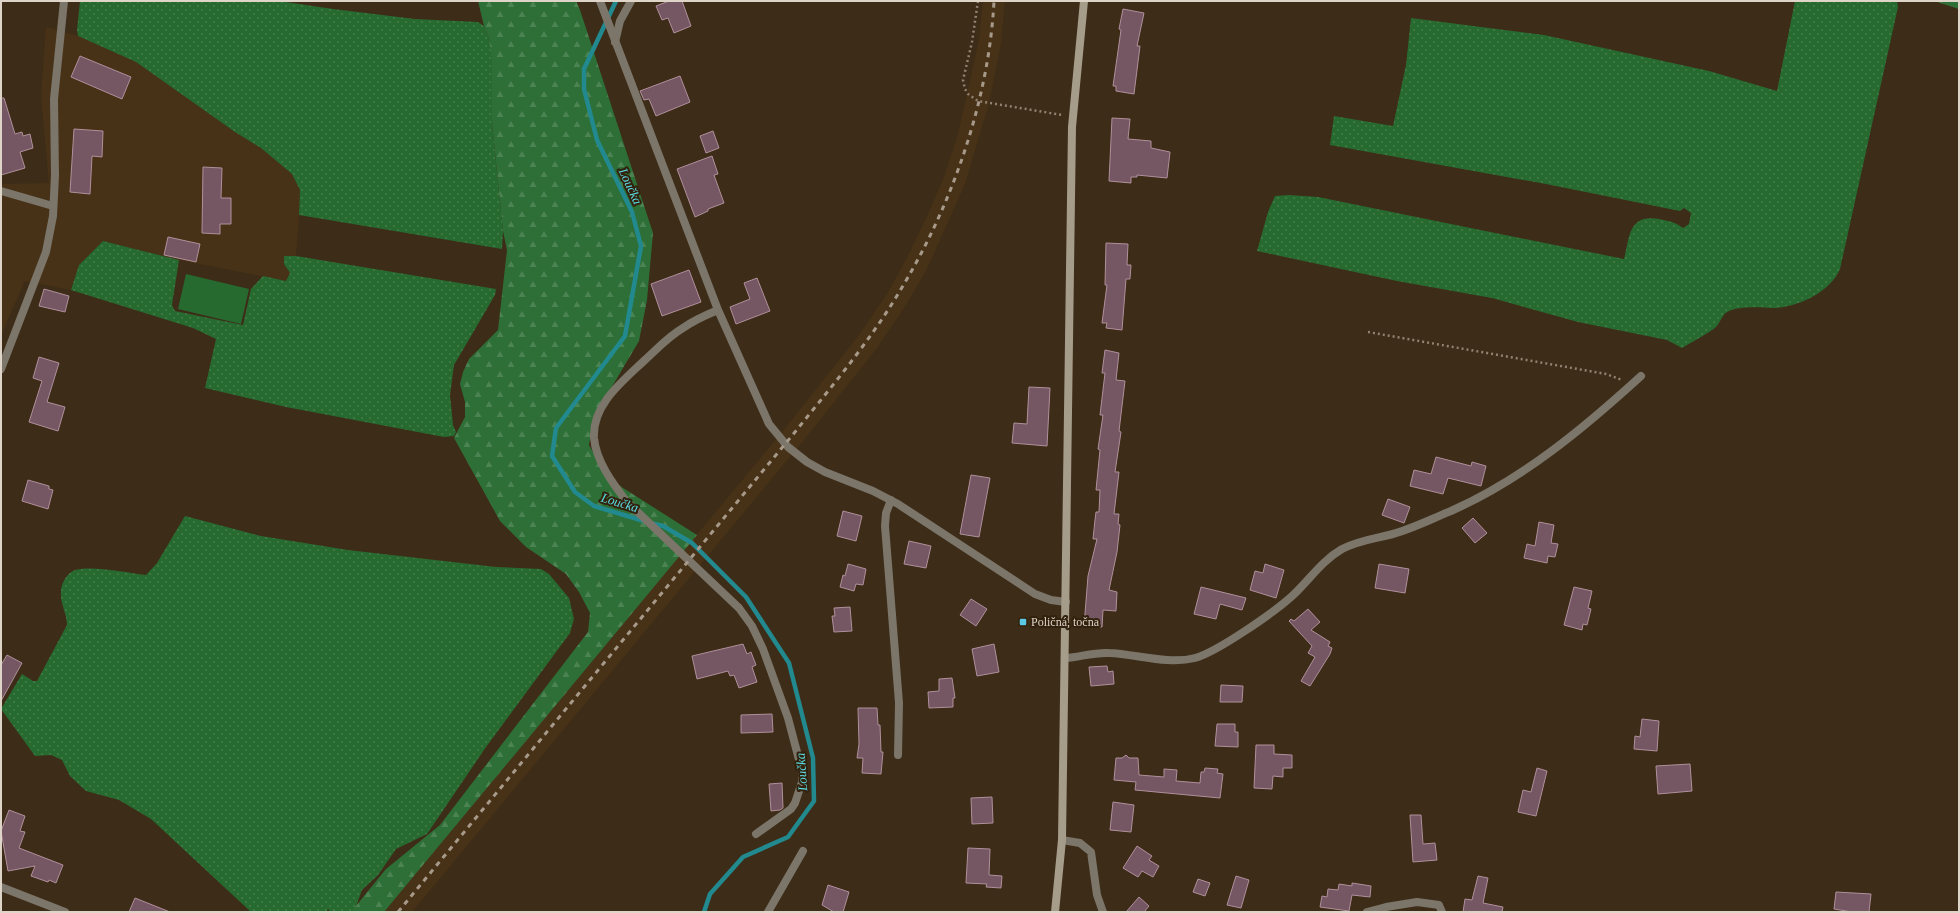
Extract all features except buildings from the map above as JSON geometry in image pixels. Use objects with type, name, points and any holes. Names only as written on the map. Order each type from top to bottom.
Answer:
[{"type":"main road","points":[[1055,912],[1062,840],[1066,658],[1073,117],[1084,1]]},
{"type":"street","points":[[1,369],[46,252],[53,206],[54,99],[64,1]]},
{"type":"street","points":[[600,1],[718,310],[762,412],[779,438],[798,455],[816,468],[891,500],[1035,594],[1051,600],[1066,602]]},
{"type":"street","points":[[615,42],[623,14],[631,1]]},
{"type":"street","points":[[1,191],[53,206]]},
{"type":"street","points":[[718,310],[693,322],[668,338],[613,391],[598,416],[594,437],[601,461],[614,486],[626,502],[739,608],[752,626],[763,649],[788,718],[799,758],[802,782],[799,795],[791,809],[756,834]]},
{"type":"street","points":[[1066,658],[1108,653],[1182,660],[1206,654],[1279,607],[1291,597],[1318,568],[1342,550],[1368,538],[1390,535],[1453,510],[1534,464],[1562,444],[1599,414],[1641,376]]},
{"type":"street","points":[[891,500],[886,513],[884,526],[899,702],[898,755]]},
{"type":"street","points":[[1062,840],[1080,843],[1091,852],[1097,894],[1102,912]]},
{"type":"street","points":[[768,912],[803,851]]},
{"type":"street","points":[[1,887],[66,912]]},
{"type":"street","points":[[1367,912],[1417,902],[1439,905],[1442,912]]},
{"type":"path","points":[[978,1],[972,42],[964,80],[964,89],[968,94],[978,101],[1073,117]]},
{"type":"path","points":[[1368,332],[1606,374],[1615,376],[1630,387]]},
{"type":"shaded area","points":[[983,1],[1005,1],[1001,43],[989,103],[965,184],[927,269],[906,305],[877,348],[804,440],[412,912],[384,912],[787,426],[859,335],[887,294],[907,258],[944,177],[958,134],[979,40]]},
{"type":"shaded area","points":[[46,27],[78,36],[136,62],[235,132],[261,148],[292,174],[300,190],[299,215],[296,256],[284,256],[284,264],[290,273],[286,281],[179,260],[103,241],[79,265],[71,290],[25,281],[1,335],[1,184],[49,183],[41,96]]},
{"type":"green space","points":[[80,1],[279,1],[415,19],[478,22],[484,26],[489,38],[493,60],[492,123],[503,231],[502,249],[299,215],[300,190],[292,174],[261,148],[235,132],[136,62],[78,36],[77,30]]},
{"type":"green space","points":[[478,1],[576,1],[580,10],[653,233],[647,300],[639,341],[594,417],[589,445],[609,479],[697,535],[384,912],[351,912],[386,869],[440,825],[588,632],[590,613],[579,592],[566,574],[526,547],[500,521],[454,438],[465,417],[465,402],[460,384],[463,372],[469,359],[498,330],[507,250],[503,231],[492,123],[492,60],[489,38],[484,26]]},
{"type":"green space","points":[[1795,1],[1897,1],[1898,7],[1840,269],[1829,285],[1811,298],[1781,307],[1749,307],[1731,310],[1725,313],[1716,327],[1682,348],[1667,340],[1578,322],[1492,298],[1397,281],[1257,251],[1268,212],[1275,196],[1289,195],[1318,197],[1624,259],[1632,229],[1641,220],[1649,218],[1659,219],[1672,222],[1683,228],[1689,224],[1691,213],[1684,208],[1680,211],[1546,184],[1330,145],[1334,116],[1393,126],[1406,65],[1411,18],[1544,35],[1709,71],[1777,91]]},
{"type":"green space","points":[[1934,1],[1959,1],[1959,9]]},
{"type":"green space","points":[[103,241],[179,260],[172,305],[175,311],[243,325],[251,289],[263,276],[286,281],[290,273],[284,264],[284,256],[296,256],[496,289],[495,295],[454,365],[450,395],[453,425],[456,432],[454,436],[444,437],[286,407],[205,388],[216,339],[193,328],[71,290],[79,265]]},
{"type":"green space","points":[[186,274],[249,289],[241,324],[178,309]]},
{"type":"green space","points":[[185,516],[261,536],[348,550],[496,567],[541,569],[549,574],[569,598],[574,619],[570,633],[486,747],[427,834],[396,849],[378,875],[362,890],[355,909],[351,912],[331,912],[328,909],[326,912],[251,912],[151,819],[119,800],[86,791],[70,776],[62,760],[51,755],[35,756],[1,709],[22,674],[33,681],[37,681],[67,625],[62,604],[61,589],[67,576],[72,571],[90,568],[146,575],[157,563]]},
{"type":"waterway","name":"Loučka","points":[[616,1],[584,69],[584,89],[597,140],[632,212],[641,246],[625,336],[556,428],[552,456],[575,492],[594,506],[644,521]]},
{"type":"waterway","name":"Loučka","points":[[651,523],[663,526],[692,543],[746,597],[789,663],[813,758],[814,801],[788,837],[743,857],[710,894],[704,912]]},
{"type":"railway","points":[[398,912],[795,432],[851,362],[889,308],[919,257],[936,222],[952,187],[965,151],[985,76],[991,38],[994,1]]},
{"type":"place","name":"Poličná, točna","points":[[1023,622]]}]
